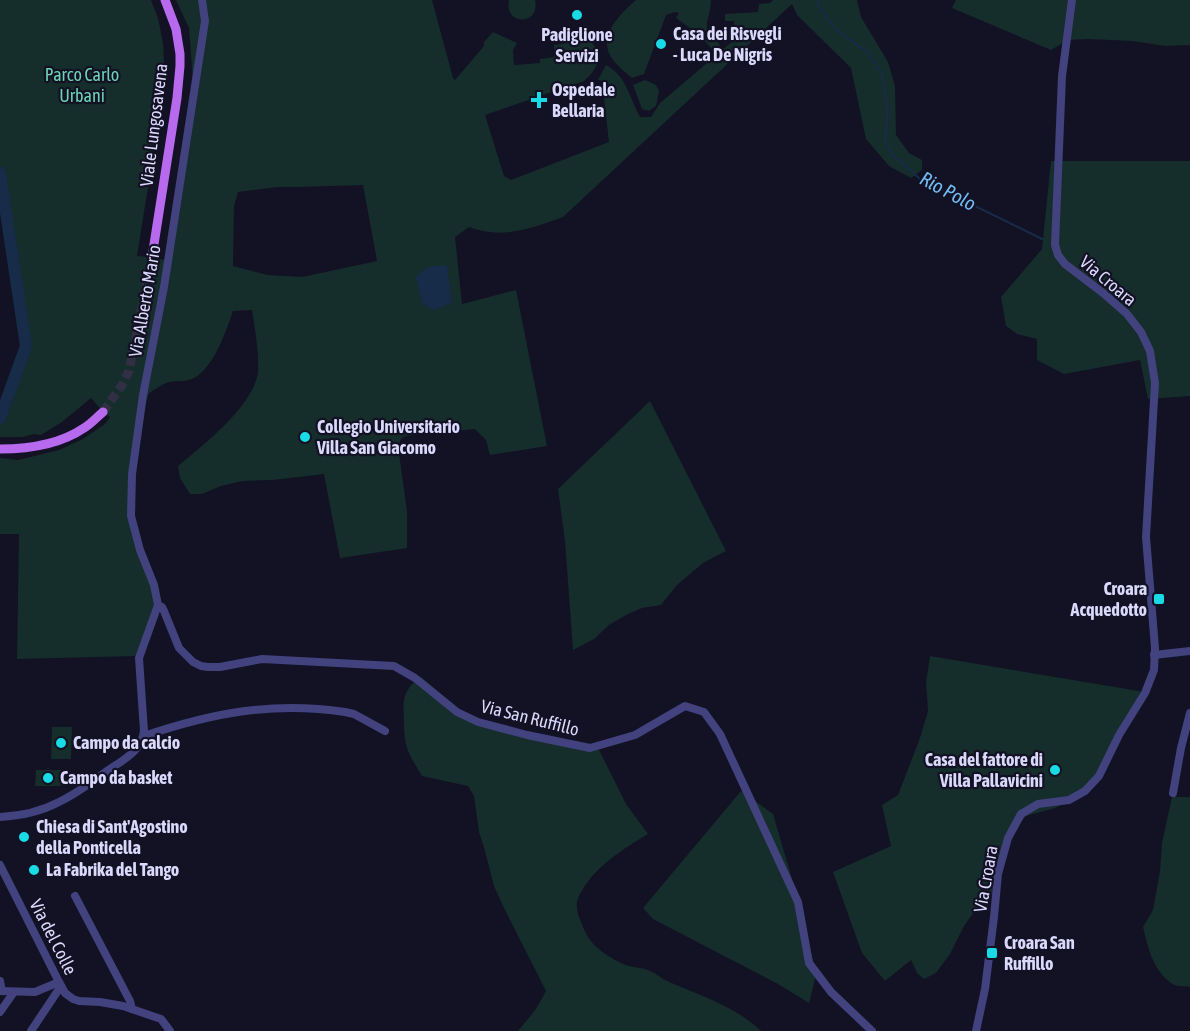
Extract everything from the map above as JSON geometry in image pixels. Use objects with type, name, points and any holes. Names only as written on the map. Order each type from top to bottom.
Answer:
[{"type":"main road","name":"Viale Lungosavena","points":[[152,256],[180,66],[176,29],[165,0]]},
{"type":"main road","points":[[0,448],[40,446],[65,438],[85,428],[103,412]]},
{"type":"street","name":"Via Alberto Mario","points":[[158,605],[154,585],[140,550],[132,516],[132,474],[202,42],[205,21],[202,0]]},
{"type":"street","name":"Via Croara","points":[[976,1031],[986,977],[998,874],[1008,838],[1021,814],[1038,804],[1069,800],[1085,791],[1099,776],[1154,670],[1146,537],[1155,383],[1150,351],[1141,332],[1127,314],[1103,292],[1065,264],[1058,255],[1056,245],[1062,76],[1072,0]]},
{"type":"street","points":[[0,817],[39,810],[59,802],[136,749],[144,736],[139,658],[158,605]]},
{"type":"street","name":"Via San Ruffillo","points":[[158,605],[164,611],[179,648],[193,662],[201,666],[220,667],[262,659],[394,666],[415,678],[457,712],[478,722],[590,748],[635,735],[685,706],[704,712],[720,734],[798,903],[810,963],[831,992],[872,1031]]},
{"type":"street","points":[[1154,655],[1190,651]]},
{"type":"street","points":[[144,736],[208,716],[269,707],[345,712],[354,714],[385,731]]},
{"type":"street","points":[[1173,793],[1190,713]]},
{"type":"street","name":"Via del Colle","points":[[0,865],[67,995],[79,1001],[132,1008],[160,1019],[170,1031]]},
{"type":"street","points":[[75,896],[132,1008]]},
{"type":"street","points":[[0,981],[1,991],[14,992],[35,992],[60,984]]},
{"type":"street","points":[[31,1031],[60,984]]},
{"type":"street","points":[[0,1012],[14,992]]},
{"type":"green space","name":"Parco Carlo Urbani","points":[[0,0],[151,0],[158,18],[163,43],[165,81],[137,256],[168,261],[194,94],[189,28],[176,0],[432,0],[455,80],[493,32],[517,43],[513,50],[514,65],[540,63],[540,59],[554,57],[554,45],[591,42],[598,52],[598,62],[593,72],[584,81],[485,115],[504,176],[511,180],[609,142],[602,81],[598,80],[606,65],[619,75],[640,117],[651,117],[660,103],[734,40],[734,21],[725,21],[725,14],[758,12],[759,4],[770,3],[773,0],[857,0],[861,17],[888,62],[895,86],[896,135],[909,153],[922,160],[922,170],[911,178],[889,166],[866,139],[851,68],[797,15],[792,4],[563,217],[517,231],[481,231],[469,227],[455,237],[462,304],[516,290],[547,446],[490,455],[486,440],[475,429],[405,436],[398,446],[407,511],[407,548],[340,558],[324,474],[242,481],[202,494],[190,494],[180,478],[178,466],[214,436],[238,410],[255,384],[258,371],[252,310],[233,311],[217,351],[205,370],[189,380],[167,383],[149,393],[138,428],[131,516],[159,596],[136,656],[17,659],[19,534],[0,534],[0,458],[18,460],[59,450],[83,439],[105,424],[110,417],[91,398],[62,422],[41,435],[0,437],[0,418],[26,346],[0,173]],"holes":[[[363,185],[377,261],[302,277],[268,275],[233,266],[234,206],[238,192],[278,187]]]},
{"type":"green space","points":[[509,0],[535,0],[533,15],[522,20],[511,15]]},
{"type":"green space","points":[[636,0],[711,0],[707,28],[720,45],[714,51],[697,33],[676,18],[679,13],[666,15],[644,74],[632,78],[611,57],[607,41],[618,18]]},
{"type":"green space","points":[[956,0],[1190,0],[1190,45],[1165,46],[1132,41],[1088,39],[1068,40],[1051,50],[952,8]]},
{"type":"green space","points":[[645,80],[656,85],[659,91],[656,106],[649,111],[642,109],[633,85]]},
{"type":"green space","points":[[1051,161],[1190,161],[1190,396],[1148,399],[1140,360],[1064,374],[1037,360],[1037,339],[1017,334],[1006,326],[1001,297],[1042,249]]},
{"type":"green space","points":[[650,401],[726,551],[703,563],[677,585],[661,605],[642,608],[628,614],[609,625],[594,639],[573,650],[565,541],[558,489]]},
{"type":"green space","points":[[930,656],[1145,692],[1082,795],[1055,808],[1026,816],[1016,828],[995,874],[991,898],[978,906],[936,973],[924,979],[917,973],[911,960],[885,981],[862,953],[833,872],[891,846],[882,805],[898,795],[920,738],[928,711],[926,682]]},
{"type":"green space","points":[[420,676],[470,718],[565,745],[599,750],[626,804],[648,834],[601,867],[580,894],[577,910],[588,937],[601,951],[619,962],[648,970],[665,980],[715,1001],[739,1014],[761,1031],[518,1031],[536,1009],[546,991],[494,886],[479,832],[474,796],[468,786],[422,776],[408,751],[404,732],[404,702],[410,687]]},
{"type":"green space","name":"Campo da calcio","points":[[52,727],[72,727],[71,759],[51,759]]},
{"type":"green space","name":"Campo da basket","points":[[36,770],[62,770],[61,786],[35,786]]},
{"type":"green space","points":[[741,791],[773,814],[817,971],[809,1003],[778,984],[653,919],[643,908]]},
{"type":"green space","points":[[1172,797],[1190,797],[1190,987],[1173,984],[1160,972],[1149,951],[1143,927],[1153,910],[1162,843]]},
{"type":"water","points":[[447,265],[452,303],[433,310],[422,303],[416,277],[427,267]]},
{"type":"waterway","name":"Rio Polo","points":[[818,0],[818,5],[836,30],[867,52],[882,73],[888,112],[885,141],[893,155],[920,179],[1042,239]]},
{"type":"waterway","points":[[0,173],[26,346],[0,418]]},
{"type":"tunnel","points":[[103,412],[129,371],[152,257]]},
{"type":"place","name":"Padiglione Servizi","points":[[577,15]]},
{"type":"place","name":"Casa dei Risvegli - Luca De Nigris","points":[[661,44]]},
{"type":"place","name":"Ospedale Bellaria","points":[[539,100]]},
{"type":"place","name":"Collegio Universitario Villa San Giacomo","points":[[305,437]]},
{"type":"place","name":"Croara Acquedotto","points":[[1159,599]]},
{"type":"place","name":"Campo da calcio","points":[[61,743]]},
{"type":"place","name":"Casa del fattore di Villa Pallavicini","points":[[1055,770]]},
{"type":"place","name":"Campo da basket","points":[[48,778]]},
{"type":"place","name":"Chiesa di Sant'Agostino della Ponticella","points":[[24,837]]},
{"type":"place","name":"La Fabrika del Tango","points":[[34,870]]},
{"type":"place","name":"Croara San Ruffillo","points":[[992,953]]}]
